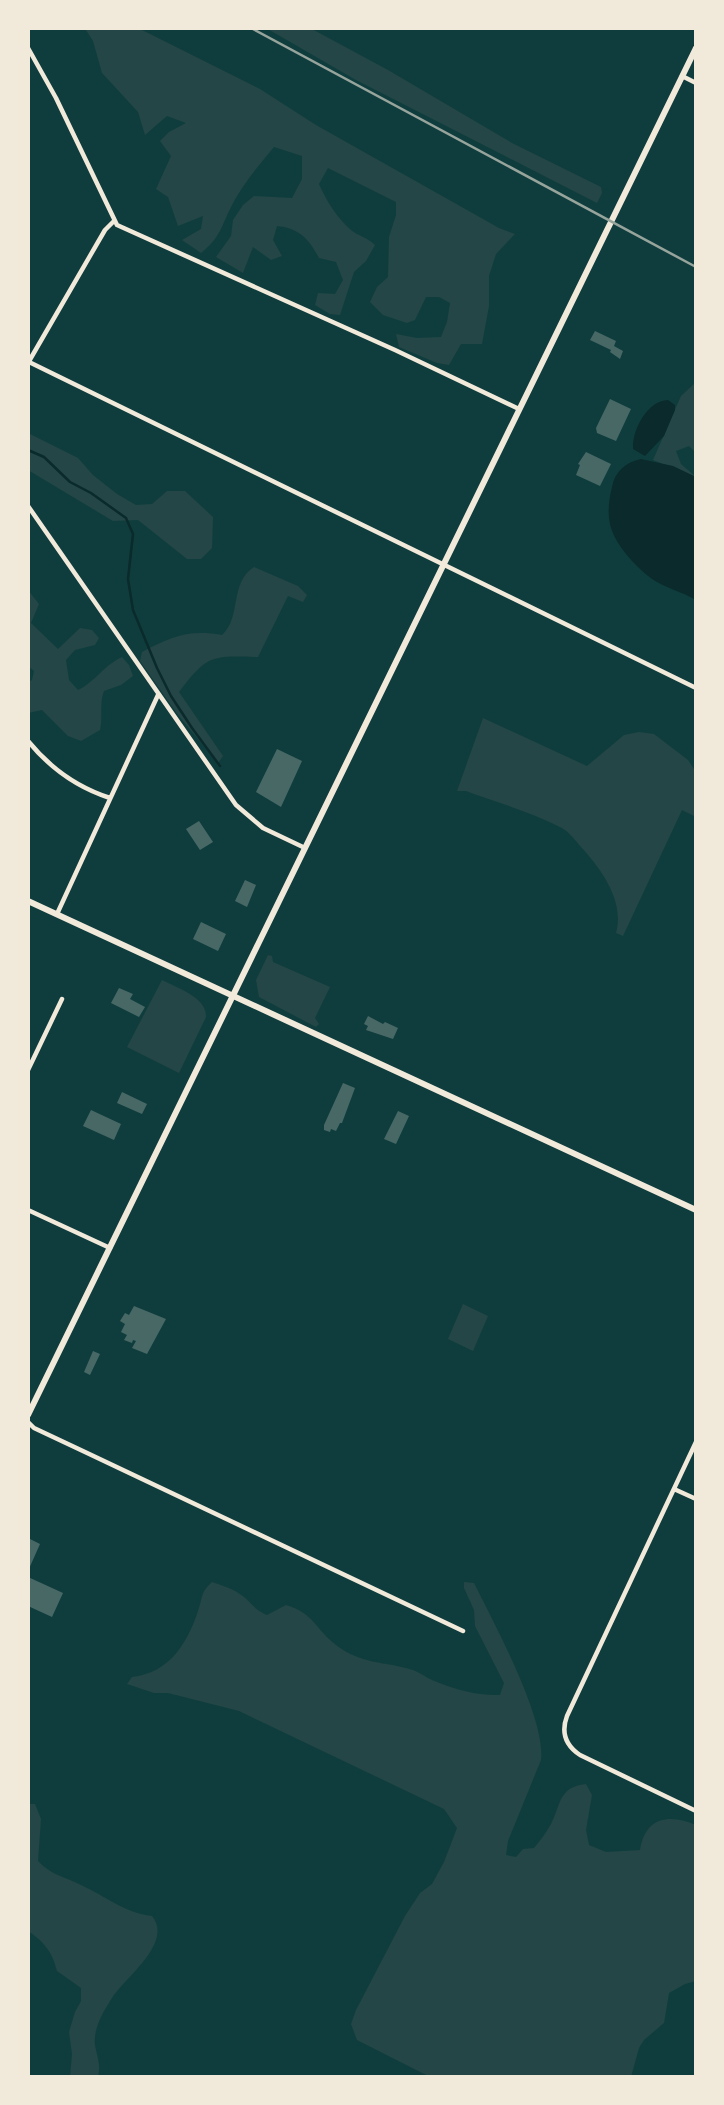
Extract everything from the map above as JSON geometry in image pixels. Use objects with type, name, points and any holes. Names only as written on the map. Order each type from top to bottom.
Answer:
[{"type":"main road","points":[[28,1415],[696,48]]},
{"type":"main road","points":[[28,901],[696,1210]]},
{"type":"street","points":[[28,48],[56,98],[117,225],[519,409]]},
{"type":"street","points":[[682,76],[696,83]]},
{"type":"street","points":[[114,221],[105,230],[28,363],[696,688]]},
{"type":"street","points":[[28,506],[241,810],[271,833],[305,848]]},
{"type":"street","points":[[57,914],[158,694]]},
{"type":"street","points":[[28,740],[56,770],[84,788],[110,798]]},
{"type":"street","points":[[28,1070],[62,999]]},
{"type":"street","points":[[28,1210],[110,1248]]},
{"type":"street","points":[[28,1422],[34,1428],[463,1631]]},
{"type":"street","points":[[696,1442],[567,1716],[564,1735],[580,1755],[696,1811]]},
{"type":"street","points":[[674,1489],[696,1499]]},
{"type":"shaded area","points":[[80,28],[138,28],[260,89],[316,125],[499,228],[515,234],[496,254],[489,276],[489,306],[482,344],[461,344],[449,365],[437,363],[399,347],[396,334],[417,338],[441,337],[450,303],[439,297],[426,297],[415,320],[407,323],[383,315],[370,302],[377,287],[388,277],[389,237],[396,215],[396,202],[328,168],[319,184],[329,202],[351,230],[375,245],[366,261],[354,272],[340,315],[330,314],[315,305],[318,293],[335,294],[343,280],[336,262],[319,258],[307,240],[291,229],[277,226],[273,240],[282,256],[271,260],[253,247],[243,273],[216,257],[231,236],[233,220],[243,205],[254,196],[292,198],[302,179],[302,156],[274,147],[240,191],[219,232],[207,248],[201,253],[182,240],[201,229],[203,216],[178,226],[168,197],[156,189],[171,156],[160,141],[169,132],[186,123],[167,116],[145,135],[138,112],[102,73],[93,41],[86,30]]},
{"type":"shaded area","points":[[266,28],[310,28],[512,143],[601,187],[602,193],[597,203],[356,80]]},
{"type":"shaded area","points":[[696,382],[696,453],[689,446],[676,451],[681,464],[696,477],[653,460],[681,396]]},
{"type":"shaded area","points":[[668,400],[675,405],[675,410],[664,436],[645,456],[633,449],[638,425],[654,405]]},
{"type":"shaded area","points":[[28,433],[78,458],[93,475],[136,505],[152,504],[167,491],[185,491],[213,517],[212,548],[201,559],[187,559],[138,520],[113,521],[28,470]]},
{"type":"shaded area","points":[[641,459],[673,466],[696,477],[696,600],[649,577],[632,561],[614,535],[609,518],[613,481],[622,468]]},
{"type":"shaded area","points":[[254,567],[298,586],[307,595],[303,602],[288,596],[258,657],[212,660],[197,670],[179,692],[223,756],[218,763],[178,715],[140,661],[142,652],[171,638],[200,633],[222,635],[232,619],[241,582]]},
{"type":"shaded area","points":[[28,590],[39,604],[31,623],[58,649],[80,628],[92,630],[99,638],[95,645],[75,650],[66,660],[69,680],[78,690],[122,657],[133,676],[121,685],[104,691],[100,730],[81,741],[68,736],[42,710],[28,713],[28,682],[32,680],[34,671],[28,666]]},
{"type":"shaded area","points":[[483,718],[587,766],[624,735],[639,732],[654,734],[688,760],[696,772],[696,817],[682,810],[623,936],[616,933],[617,909],[609,886],[596,865],[567,832],[527,812],[466,791],[457,791]]},
{"type":"shaded area","points":[[268,955],[272,956],[273,962],[330,987],[315,1018],[319,1024],[316,1027],[259,997],[256,980]]},
{"type":"shaded area","points":[[162,980],[190,994],[205,1010],[206,1017],[179,1073],[127,1047]]},
{"type":"shaded area","points":[[463,1304],[488,1316],[473,1351],[448,1339]]},
{"type":"shaded area","points":[[212,1582],[236,1592],[267,1615],[286,1605],[296,1609],[309,1617],[336,1645],[355,1656],[413,1670],[460,1690],[500,1695],[504,1683],[475,1626],[474,1610],[464,1588],[464,1582],[474,1583],[517,1671],[540,1742],[541,1760],[508,1841],[506,1855],[516,1857],[523,1849],[534,1848],[551,1824],[565,1793],[586,1784],[592,1795],[586,1830],[589,1845],[606,1852],[640,1850],[647,1831],[659,1821],[676,1819],[696,1825],[696,1981],[669,1993],[664,2023],[644,2040],[639,2048],[631,2077],[430,2077],[357,2040],[351,2024],[356,2010],[405,1916],[420,1893],[432,1884],[457,1828],[444,1809],[239,1711],[168,1693],[154,1693],[127,1684],[132,1677],[156,1670],[175,1655],[188,1635],[204,1592]]},
{"type":"shaded area","points":[[28,1804],[35,1804],[41,1819],[38,1861],[43,1866],[124,1908],[152,1916],[157,1926],[157,1937],[152,1949],[112,1998],[99,2021],[95,2039],[98,2077],[70,2077],[72,2054],[69,2032],[81,2001],[81,1988],[57,1971],[47,1948],[28,1931]]},
{"type":"building","points":[[595,331],[616,341],[614,346],[623,351],[620,359],[610,352],[611,350],[590,340]]},
{"type":"building","points":[[610,399],[631,409],[616,441],[597,433],[596,428]]},
{"type":"building","points":[[586,452],[611,464],[600,486],[576,475],[580,465],[578,464]]},
{"type":"building","points":[[277,749],[302,761],[281,807],[256,792]]},
{"type":"building","points":[[199,821],[213,842],[200,850],[186,829]]},
{"type":"building","points":[[245,880],[256,885],[247,907],[235,901]]},
{"type":"building","points":[[201,922],[226,934],[218,951],[193,939]]},
{"type":"building","points":[[119,988],[133,994],[130,999],[145,1007],[139,1017],[111,1003]]},
{"type":"building","points":[[368,1016],[398,1028],[393,1039],[366,1030],[368,1026],[364,1024]]},
{"type":"building","points":[[343,1083],[355,1088],[342,1123],[336,1131],[324,1130],[324,1125]]},
{"type":"building","points":[[122,1092],[147,1104],[142,1114],[117,1103]]},
{"type":"building","points":[[91,1110],[121,1124],[114,1140],[83,1126]]},
{"type":"building","points":[[398,1111],[409,1116],[396,1144],[384,1139]]},
{"type":"building","points":[[134,1306],[166,1319],[147,1354],[132,1348],[136,1341],[133,1340],[132,1343],[124,1340],[127,1335],[121,1332],[125,1324],[120,1321],[125,1313],[129,1315]]},
{"type":"building","points":[[93,1351],[100,1354],[90,1375],[84,1372]]},
{"type":"building","points":[[28,1538],[40,1544],[28,1571]]},
{"type":"building","points":[[28,1577],[63,1593],[52,1617],[28,1606]]},
{"type":"waterway","points":[[28,450],[44,457],[70,482],[91,493],[126,518],[133,534],[128,579],[133,610],[171,696],[220,766]]},
{"type":"railway","points":[[251,28],[696,267]]}]
